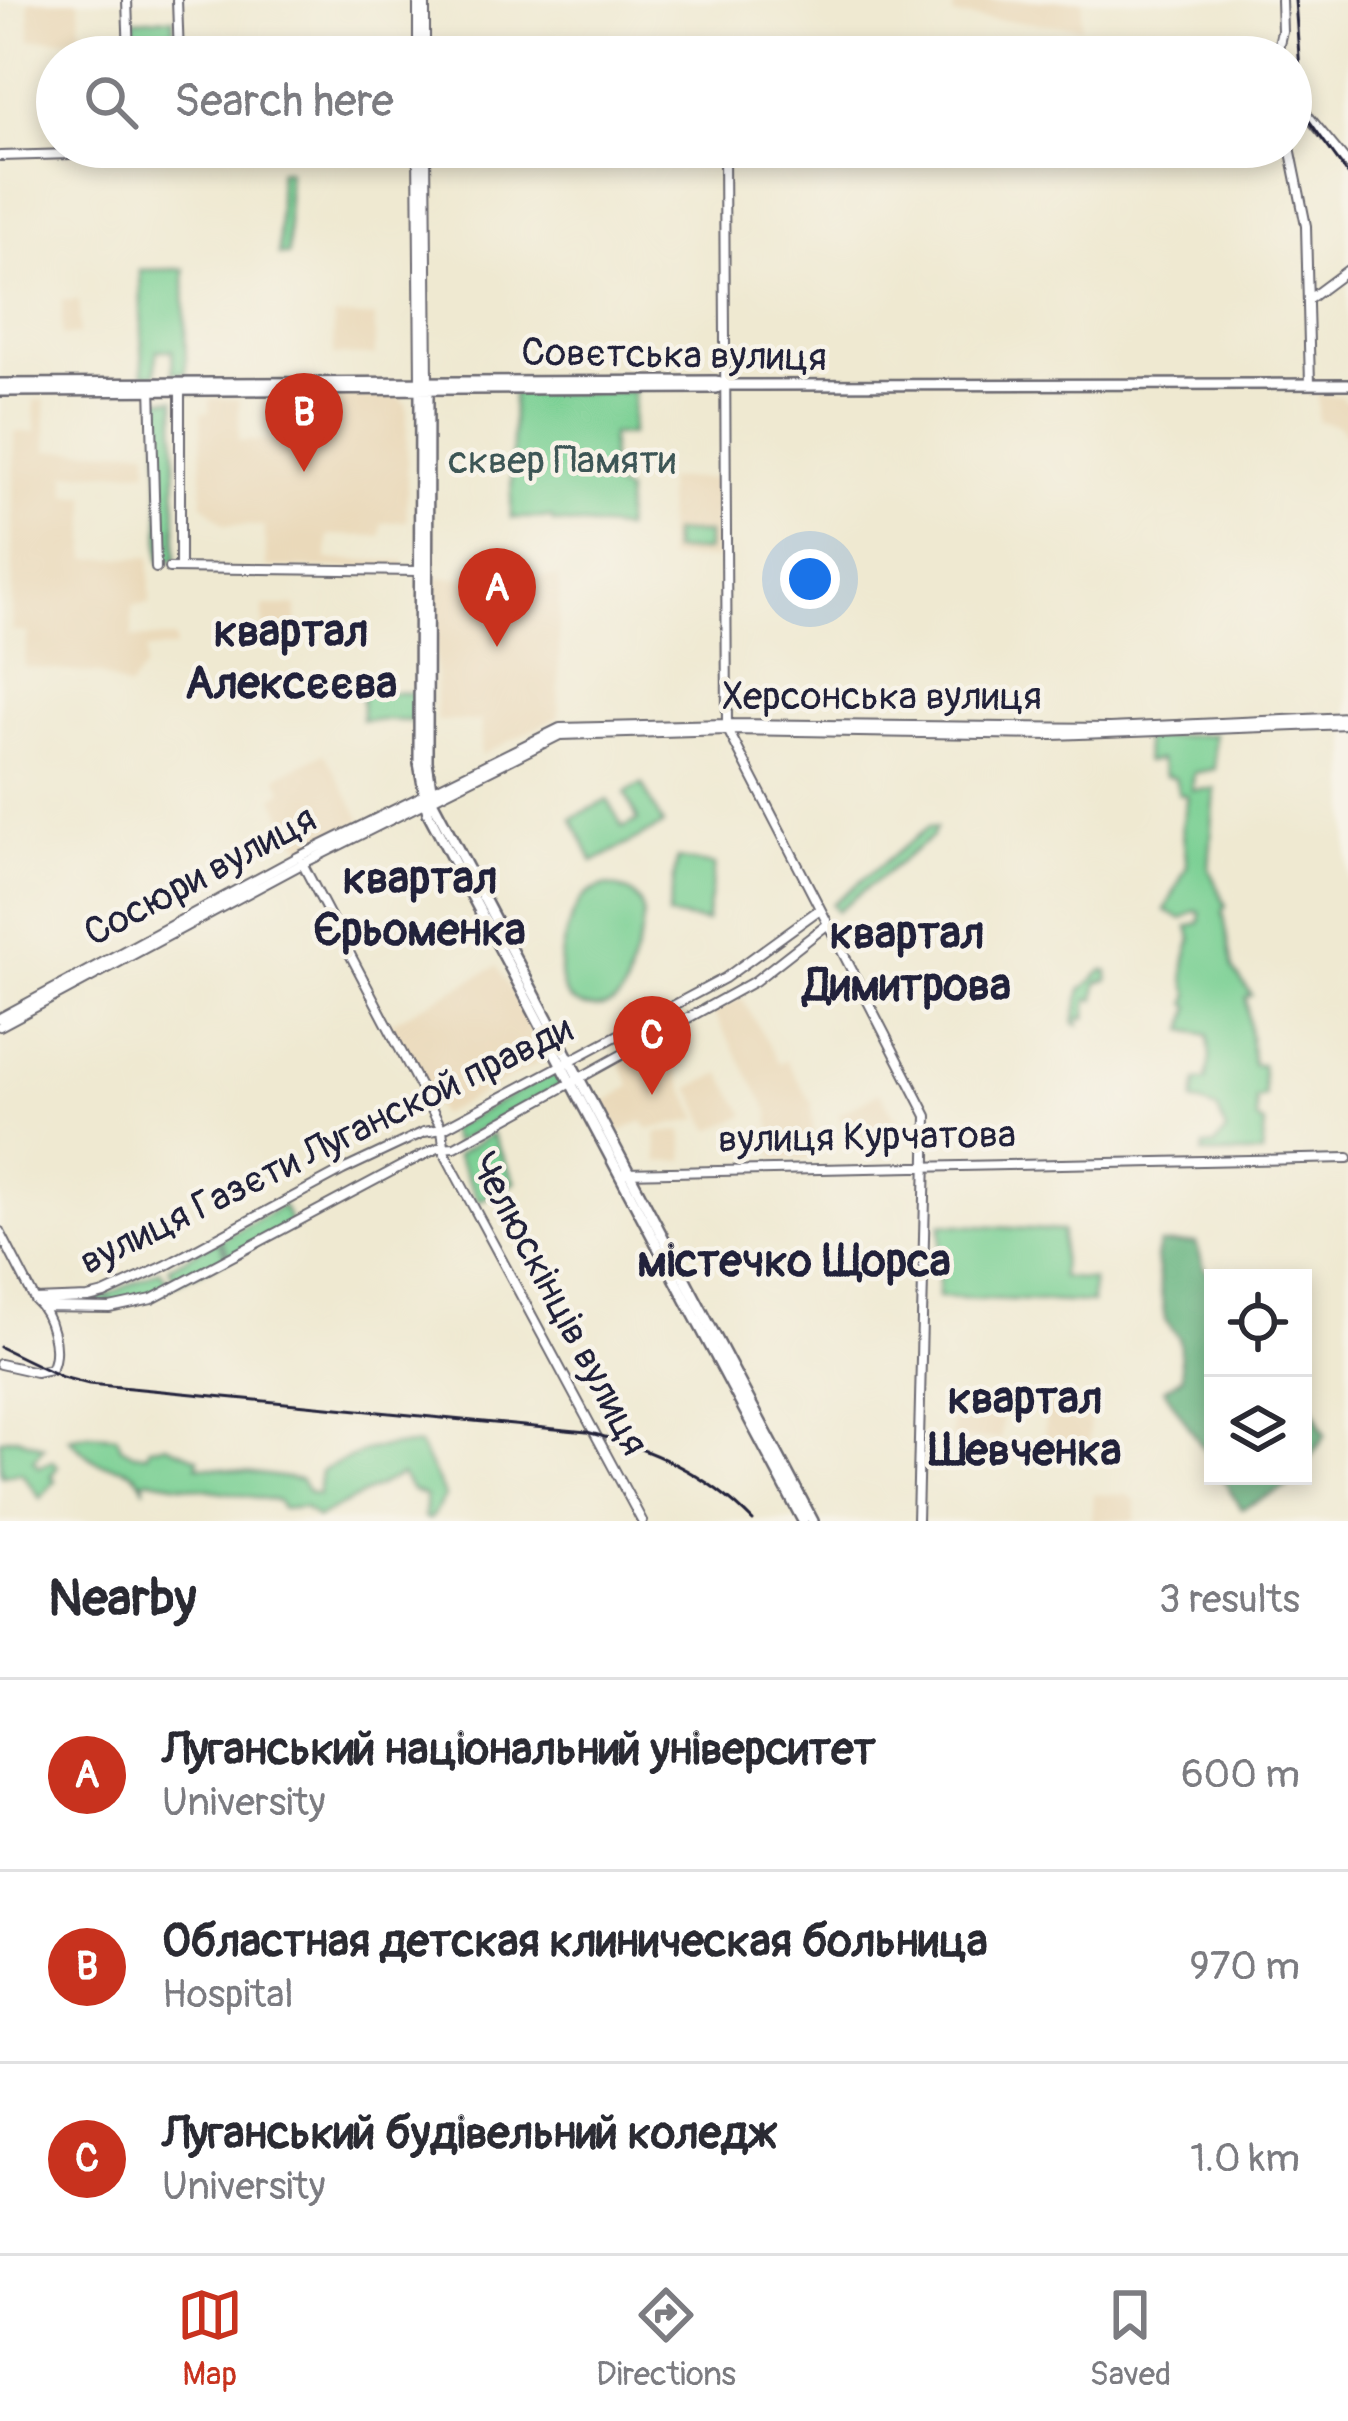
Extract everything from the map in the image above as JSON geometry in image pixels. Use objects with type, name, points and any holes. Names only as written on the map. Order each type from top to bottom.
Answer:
[{"type":"main road","name":"Совєтська вулиця","points":[[0,387],[1348,384]]},
{"type":"main road","points":[[424,387],[428,797],[574,1083],[813,1521]]},
{"type":"main road","points":[[622,1172],[803,1521]]},
{"type":"street","points":[[127,0],[129,36]]},
{"type":"street","points":[[177,0],[178,36]]},
{"type":"street","points":[[422,0],[422,36]]},
{"type":"street","points":[[1281,0],[1281,36]]},
{"type":"street","points":[[1312,120],[1348,164]]},
{"type":"street","points":[[0,156],[36,154]]},
{"type":"street","points":[[422,168],[424,387]]},
{"type":"street","points":[[724,168],[727,727],[928,1121],[916,1521]]},
{"type":"street","points":[[1294,168],[1306,226],[1310,384]]},
{"type":"street","points":[[1308,300],[1348,270]]},
{"type":"street","points":[[151,387],[156,568]]},
{"type":"street","points":[[180,387],[180,568]]},
{"type":"street","points":[[169,568],[424,571]]},
{"type":"street","name":"Херсонська вулиця","points":[[428,797],[560,736],[727,727],[1053,735],[1348,721]]},
{"type":"street","name":"Сосюри вулиця","points":[[0,1022],[428,797]]},
{"type":"street","name":"Челюскінців вулиця","points":[[300,861],[442,1129],[475,1213],[642,1521]]},
{"type":"street","name":"вулиця Газєти Луганской правди","points":[[35,1300],[104,1294],[343,1170],[424,1132],[442,1129],[725,978],[820,909]]},
{"type":"street","name":"вулиця Газєти Луганской правди","points":[[44,1307],[110,1308],[152,1298],[407,1163],[455,1147],[574,1083],[755,981],[828,923]]},
{"type":"street","name":"вулиця Курчатова","points":[[622,1172],[1348,1158]]},
{"type":"street","points":[[0,1232],[35,1300],[44,1307],[56,1359],[51,1369],[35,1372],[0,1364]]},
{"type":"shaded area","points":[[29,0],[79,0],[81,36],[30,40]]},
{"type":"shaded area","points":[[954,0],[1083,0],[1081,27],[953,16]]},
{"type":"shaded area","points":[[62,300],[79,300],[79,335],[62,336]]},
{"type":"shaded area","points":[[334,316],[375,317],[375,356],[333,355]]},
{"type":"shaded area","points":[[1318,395],[1342,396],[1348,401],[1348,438],[1339,426],[1318,421]]},
{"type":"shaded area","points":[[312,396],[400,397],[407,406],[407,521],[382,523],[381,536],[328,535],[327,560],[404,561],[404,568],[267,568],[264,526],[225,525],[202,503],[201,412],[209,412],[210,398],[239,399],[239,441],[311,440]]},
{"type":"shaded area","points":[[34,400],[45,400],[47,451],[148,449],[148,470],[66,474],[67,496],[87,496],[87,559],[150,557],[150,604],[132,606],[132,638],[175,638],[175,648],[146,650],[145,668],[128,689],[100,674],[24,667],[28,633],[12,631],[15,432],[35,432]]},
{"type":"shaded area","points":[[716,478],[716,559],[667,559],[666,479]]},
{"type":"shaded area","points":[[559,577],[559,717],[481,755],[482,721],[436,721],[435,578]]},
{"type":"shaded area","points":[[263,606],[296,606],[297,637],[264,637]]},
{"type":"shaded area","points":[[324,753],[362,820],[304,851],[273,797],[283,790],[277,776]]},
{"type":"shaded area","points":[[497,966],[547,1058],[440,1115],[390,1023]]},
{"type":"shaded area","points":[[742,998],[779,1063],[786,1060],[812,1103],[814,1159],[774,1159],[769,1111],[713,1012]]},
{"type":"shaded area","points":[[662,1041],[699,1119],[649,1129],[642,1121],[618,1133],[602,1104],[631,1086],[620,1064]]},
{"type":"shaded area","points":[[721,1073],[746,1115],[711,1131],[690,1088]]},
{"type":"shaded area","points":[[880,1092],[898,1122],[853,1142],[838,1114]]},
{"type":"shaded area","points":[[683,1131],[685,1160],[658,1162],[656,1133]]},
{"type":"shaded area","points":[[953,1401],[1003,1401],[1001,1439],[951,1439]]},
{"type":"shaded area","points":[[1046,1406],[1090,1407],[1089,1442],[1044,1441]]},
{"type":"shaded area","points":[[1094,1494],[1128,1495],[1136,1501],[1136,1521],[1092,1521]]},
{"type":"green space","points":[[173,18],[174,36],[134,36],[134,20]]},
{"type":"green space","points":[[279,171],[288,171],[288,255],[279,255]]},
{"type":"green space","points":[[184,269],[186,373],[173,373],[172,350],[157,350],[156,374],[143,374],[140,270]]},
{"type":"green space","name":"сквер Памяти","points":[[634,391],[631,434],[611,435],[610,485],[626,492],[624,529],[553,522],[552,518],[511,518],[513,393]]},
{"type":"green space","points":[[159,399],[175,399],[176,560],[160,561]]},
{"type":"green space","points":[[672,533],[707,533],[707,551],[672,551]]},
{"type":"green space","points":[[362,692],[415,693],[414,721],[362,720]]},
{"type":"green space","points":[[1214,734],[1215,769],[1194,773],[1192,790],[1215,789],[1209,869],[1226,906],[1233,969],[1252,995],[1246,998],[1253,1065],[1262,1065],[1265,1097],[1256,1099],[1257,1120],[1265,1125],[1262,1154],[1203,1154],[1204,1147],[1215,1146],[1226,1132],[1218,1110],[1193,1101],[1197,1081],[1206,1081],[1210,1058],[1208,1035],[1185,1030],[1191,1006],[1185,974],[1192,940],[1188,927],[1200,923],[1201,913],[1195,911],[1182,919],[1165,911],[1187,866],[1182,826],[1188,796],[1179,794],[1175,778],[1165,776],[1160,760],[1145,762],[1144,739]]},
{"type":"green space","points":[[642,784],[663,825],[593,862],[572,818],[608,800],[623,828],[638,820],[625,793]]},
{"type":"green space","points":[[929,827],[936,828],[932,837],[837,911],[832,904]]},
{"type":"green space","points":[[677,859],[715,865],[706,922],[668,916]]},
{"type":"green space","points":[[605,886],[634,895],[643,925],[622,995],[609,1005],[591,1008],[566,995],[560,969],[570,923],[581,900]]},
{"type":"green space","points":[[1103,970],[1108,980],[1097,983],[1095,1000],[1088,999],[1086,1018],[1080,1018],[1079,1025],[1074,1023],[1081,990]]},
{"type":"green space","points":[[555,1072],[561,1085],[454,1143],[448,1130]]},
{"type":"green space","points":[[492,1134],[515,1182],[479,1201],[456,1155]]},
{"type":"green space","points":[[283,1206],[292,1224],[230,1257],[221,1239]]},
{"type":"green space","points":[[941,1224],[1062,1231],[1061,1277],[1092,1280],[1092,1303],[938,1297]]},
{"type":"green space","points":[[218,1240],[227,1259],[176,1283],[169,1267]]},
{"type":"green space","points":[[1196,1243],[1205,1269],[1204,1449],[1164,1389],[1182,1377],[1179,1338],[1165,1320],[1156,1258],[1159,1244]]},
{"type":"green space","points":[[160,1270],[171,1286],[142,1298],[128,1301],[99,1305],[53,1306],[52,1302],[106,1295],[112,1303],[108,1295]]},
{"type":"green space","points":[[1312,1404],[1325,1436],[1312,1455]]},
{"type":"green space","points":[[117,1436],[121,1447],[134,1454],[166,1445],[198,1458],[197,1465],[301,1480],[308,1492],[318,1495],[321,1471],[365,1451],[419,1445],[445,1497],[430,1519],[424,1518],[426,1496],[411,1490],[401,1475],[317,1518],[304,1507],[282,1509],[278,1501],[151,1480],[143,1481],[145,1490],[133,1473],[94,1460],[69,1438]]},
{"type":"green space","points":[[16,1437],[44,1447],[33,1460],[39,1467],[53,1461],[58,1466],[51,1476],[55,1481],[40,1498],[21,1472],[2,1475],[0,1439]]},
{"type":"green space","points":[[1226,1485],[1291,1485],[1241,1509]]},
{"type":"tram line","points":[[1295,0],[1298,36]]},
{"type":"tram line","points":[[1312,125],[1348,175]]},
{"type":"railway","points":[[0,1347],[62,1377],[89,1384],[587,1432],[633,1446],[697,1476],[753,1521]]},
{"type":"place","name":"Областная детская клиническая больница","points":[[304,472]]},
{"type":"place","name":"Луганський національний університет","points":[[497,647]]},
{"type":"place","name":"Луганський будівельний коледж","points":[[652,1095]]},
{"type":"district","name":"квартал Алексєєва","points":[[291,658]]},
{"type":"district","name":"квартал Єрьоменка","points":[[420,905]]},
{"type":"district","name":"квартал Димитрова","points":[[907,960]]},
{"type":"district","name":"містечко Щорса","points":[[794,1262]]},
{"type":"district","name":"квартал Шевченка","points":[[1025,1425]]}]
